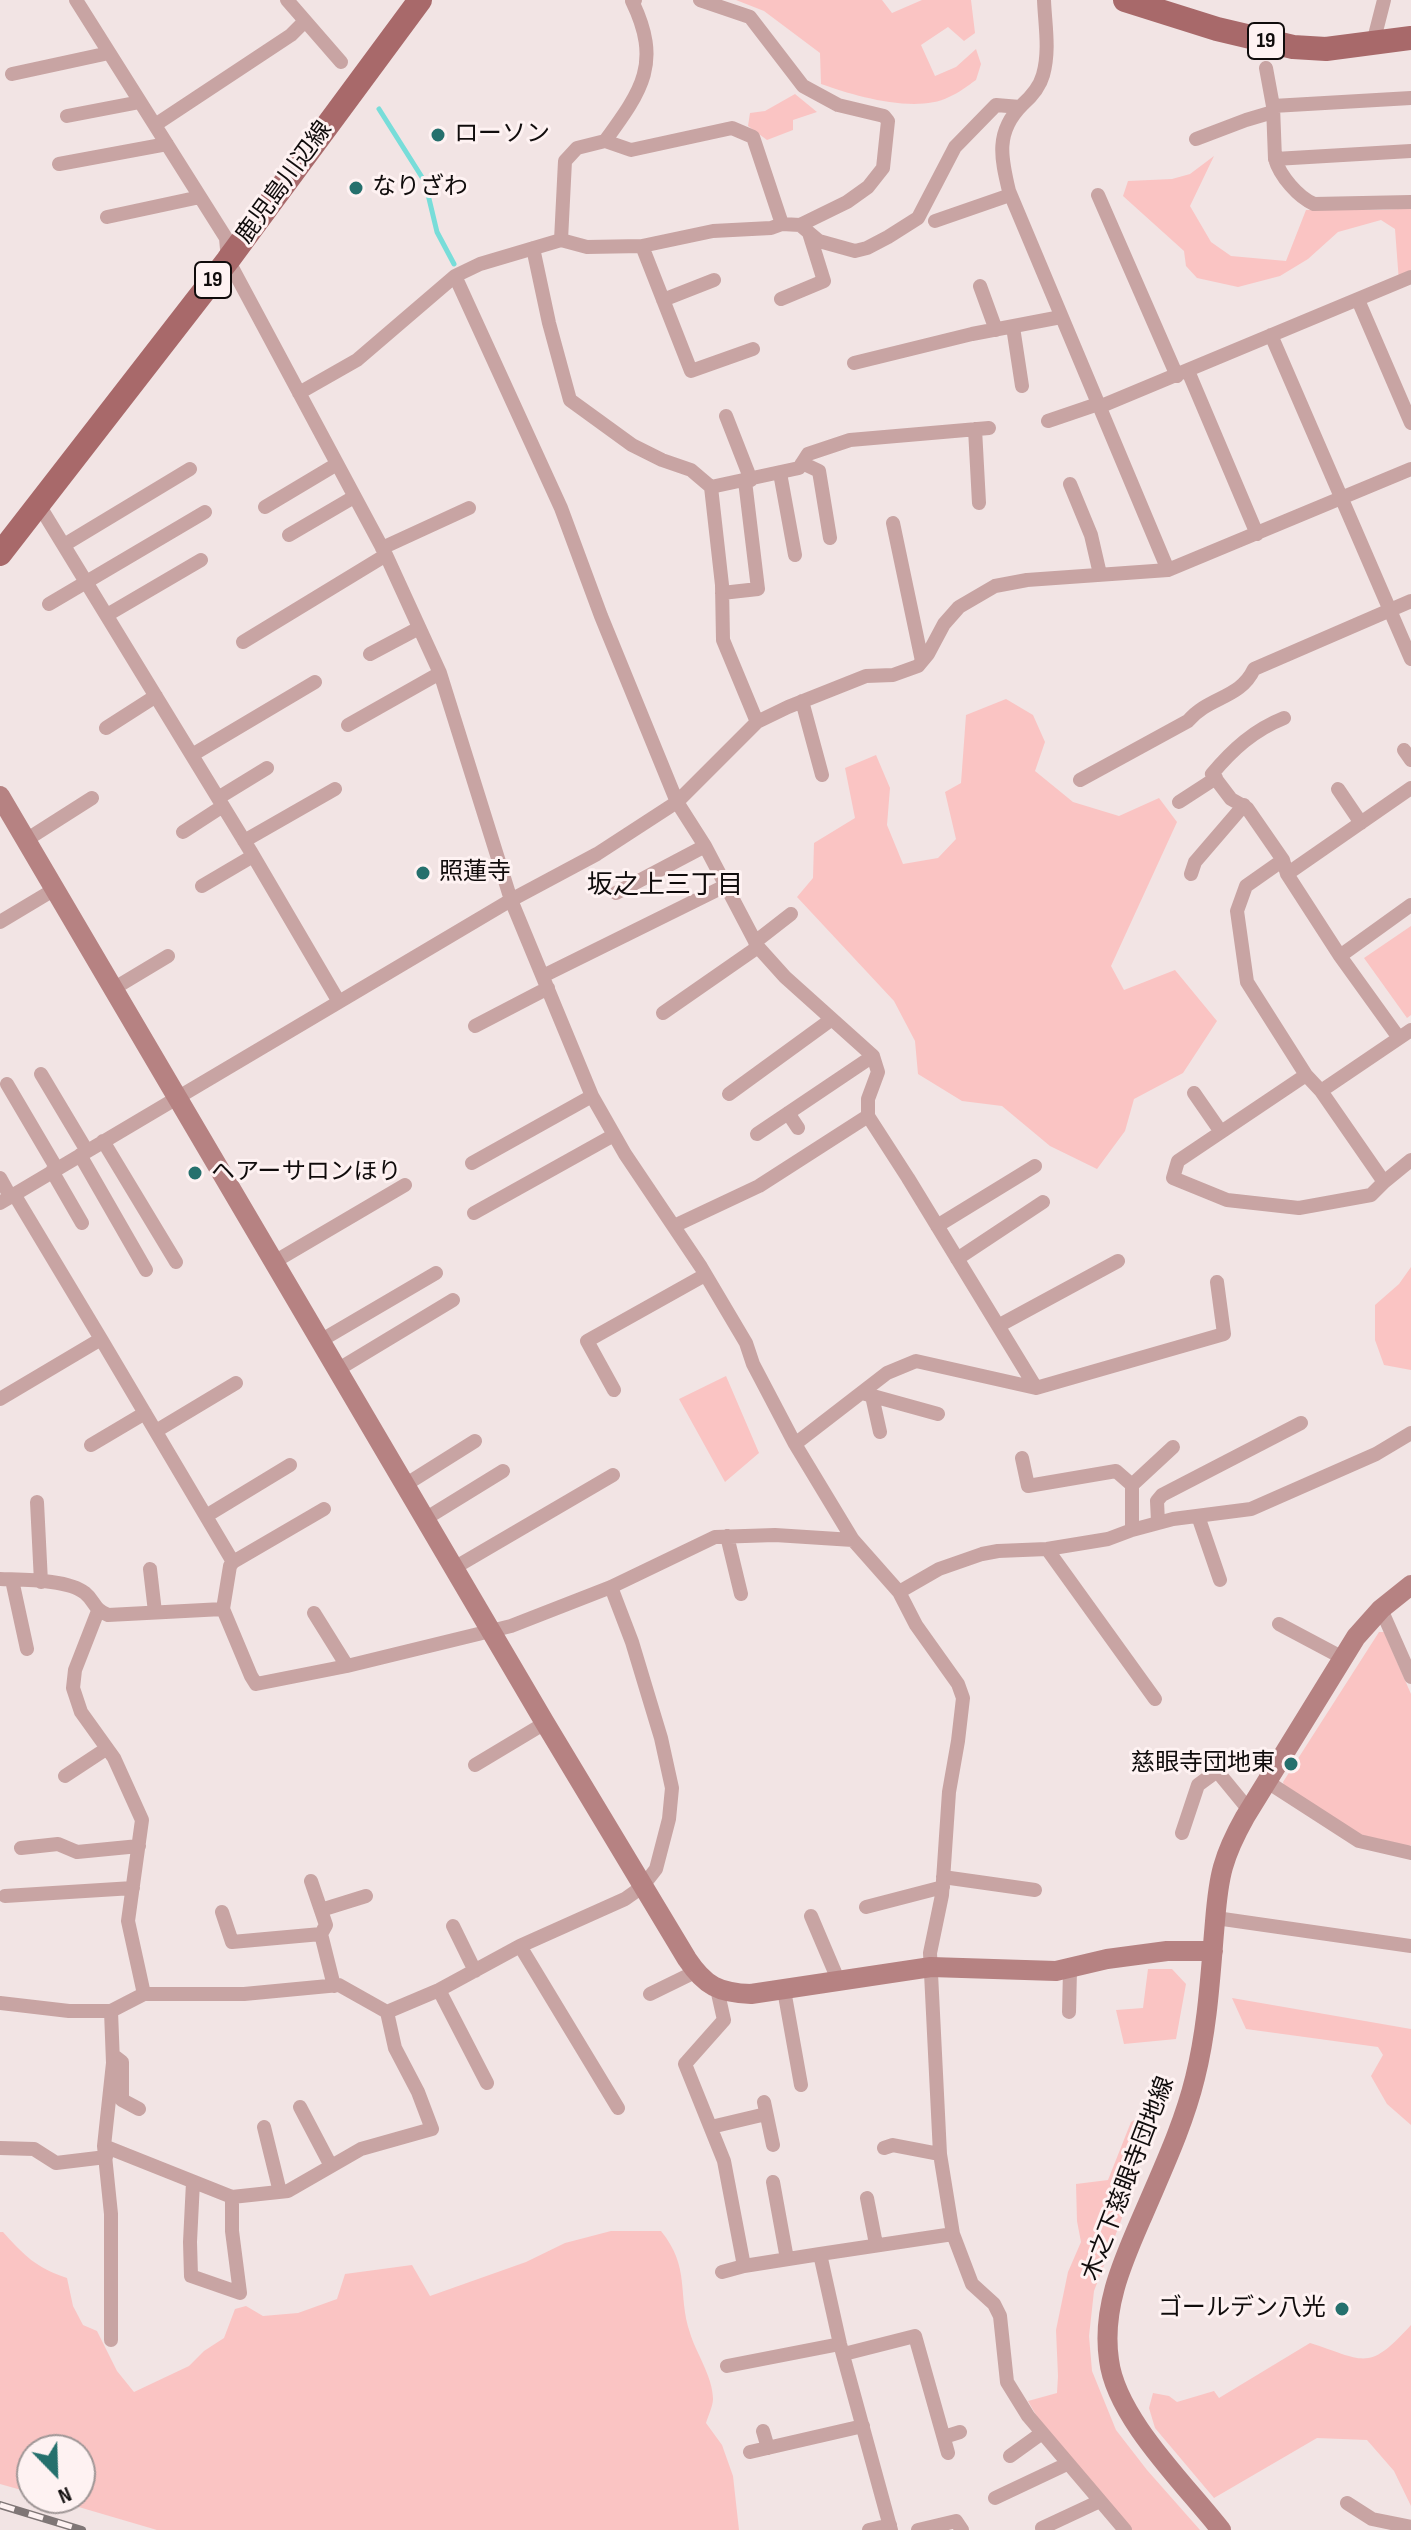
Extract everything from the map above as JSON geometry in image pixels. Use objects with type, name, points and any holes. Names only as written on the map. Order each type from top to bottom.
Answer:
[{"type":"main road","name":"鹿児島川辺線","points":[[0,554],[228,260],[420,0]]},
{"type":"main road","name":"19","points":[[1125,0],[1217,29],[1293,47],[1326,49],[1411,38]]},
{"type":"street","points":[[76,0],[226,238],[228,260],[384,551],[440,673],[511,900],[592,1096],[646,1188],[674,1226],[746,1343],[753,1364],[795,1444],[853,1540],[899,1592],[916,1625],[951,1671],[963,1698],[949,1792],[943,1882],[930,1953],[940,2154],[953,2234],[972,2284],[994,2304],[1000,2316],[1007,2382],[1028,2416],[1125,2530]]},
{"type":"street","points":[[287,0],[341,62]]},
{"type":"street","points":[[605,141],[631,104],[646,71],[644,27],[632,1],[635,0]]},
{"type":"street","points":[[700,0],[750,17],[803,86],[838,105],[884,116],[888,121],[883,168],[868,187],[804,229]]},
{"type":"street","points":[[1044,0],[1047,44],[1043,77],[1005,129],[1000,157],[1010,195],[1168,570]]},
{"type":"street","points":[[1373,43],[1384,0]]},
{"type":"street","points":[[155,125],[291,35],[305,21]]},
{"type":"street","points":[[12,74],[109,53]]},
{"type":"street","points":[[1266,68],[1273,109],[1275,159],[1279,170],[1307,201],[1314,204],[1411,202]]},
{"type":"street","points":[[1196,139],[1273,109],[1411,98]]},
{"type":"street","points":[[67,116],[140,102]]},
{"type":"street","points":[[299,393],[357,360],[455,276],[480,264],[561,240],[587,247],[642,246],[713,231],[771,228],[782,224],[804,229],[819,241],[855,251],[867,248],[918,218],[955,147],[996,105],[1020,107]]},
{"type":"street","points":[[561,240],[565,161],[577,148],[605,141],[631,150],[732,128],[753,137],[782,224]]},
{"type":"street","points":[[59,164],[167,144]]},
{"type":"street","points":[[1275,159],[1411,151]]},
{"type":"street","points":[[935,221],[1010,195]]},
{"type":"street","points":[[1098,195],[1257,534]]},
{"type":"street","points":[[107,217],[200,197]]},
{"type":"street","points":[[781,299],[804,298],[824,281],[804,229]]},
{"type":"street","points":[[642,246],[691,371],[753,349]]},
{"type":"street","points":[[533,248],[570,400],[632,445],[691,470],[711,487],[722,593],[723,640],[757,722]]},
{"type":"street","points":[[455,276],[561,508],[601,616],[677,802],[705,846],[757,944],[785,977],[873,1056],[878,1072],[868,1099],[868,1116],[1036,1388]]},
{"type":"street","points":[[1048,421],[1099,406],[1411,277]]},
{"type":"street","points":[[663,300],[714,280]]},
{"type":"street","points":[[980,286],[996,330]]},
{"type":"street","points":[[1358,300],[1411,423]]},
{"type":"street","points":[[854,363],[1061,317]]},
{"type":"street","points":[[1013,327],[1022,386]]},
{"type":"street","points":[[1271,335],[1411,659]]},
{"type":"street","points":[[722,593],[758,589],[748,480],[726,416]]},
{"type":"street","points":[[711,487],[799,468],[808,454],[850,440],[982,429],[979,503]]},
{"type":"street","points":[[802,463],[819,471],[830,538]]},
{"type":"street","points":[[265,507],[337,464]]},
{"type":"street","points":[[64,545],[190,469]]},
{"type":"street","points":[[8,1198],[511,900],[597,854],[677,802],[757,722],[866,676],[893,675],[918,666],[944,624],[959,607],[995,586],[1027,580],[1168,570],[1411,469]]},
{"type":"street","points":[[780,473],[795,555]]},
{"type":"street","points":[[1070,484],[1091,535],[1100,574]]},
{"type":"street","points":[[289,535],[354,497]]},
{"type":"street","points":[[39,505],[339,1002]]},
{"type":"street","points":[[243,642],[384,551],[469,508]]},
{"type":"street","points":[[49,604],[205,512]]},
{"type":"street","points":[[893,523],[922,661]]},
{"type":"street","points":[[107,615],[201,560]]},
{"type":"street","points":[[1080,780],[1188,721],[1197,710],[1247,684],[1254,669],[1411,601]]},
{"type":"street","points":[[370,654],[419,628]]},
{"type":"street","points":[[348,725],[440,673]]},
{"type":"street","points":[[192,755],[315,682]]},
{"type":"street","points":[[106,728],[156,696]]},
{"type":"street","points":[[802,701],[822,775]]},
{"type":"street","points":[[1284,718],[1266,725],[1229,753],[1212,774],[1231,799],[1244,805],[1340,956],[1405,1034],[1321,1091]]},
{"type":"street","points":[[183,832],[267,768]]},
{"type":"street","points":[[1179,802],[1216,778]]},
{"type":"street","points":[[1384,1182],[1321,1091],[1306,1075],[1247,982],[1237,911],[1246,886],[1361,823],[1411,788]]},
{"type":"street","points":[[244,841],[335,789]]},
{"type":"street","points":[[1338,789],[1361,823]]},
{"type":"street","points":[[0,796],[491,1632],[695,1972],[717,1989],[741,1994],[931,1967],[1056,1971],[1107,1959],[1167,1951],[1213,1951]]},
{"type":"street","points":[[26,840],[92,798]]},
{"type":"street","points":[[1191,874],[1195,862],[1244,805]]},
{"type":"street","points":[[616,893],[705,846]]},
{"type":"street","points":[[202,886],[253,856]]},
{"type":"street","points":[[475,1026],[546,982],[725,886]]},
{"type":"street","points":[[0,922],[55,889]]},
{"type":"street","points":[[1340,956],[1411,905]]},
{"type":"street","points":[[663,1013],[757,944],[791,914]]},
{"type":"street","points":[[113,989],[168,956]]},
{"type":"street","points":[[729,1094],[832,1019]]},
{"type":"street","points":[[757,1134],[873,1056]]},
{"type":"street","points":[[41,1074],[146,1270]]},
{"type":"street","points":[[1306,1075],[1178,1161],[1173,1178],[1227,1200],[1299,1208],[1371,1195],[1411,1160]]},
{"type":"street","points":[[7,1084],[82,1223]]},
{"type":"street","points":[[1194,1093],[1221,1132]]},
{"type":"street","points":[[472,1163],[592,1096]]},
{"type":"street","points":[[788,1113],[798,1128]]},
{"type":"street","points":[[674,1226],[759,1186],[868,1116]]},
{"type":"street","points":[[474,1213],[614,1135]]},
{"type":"street","points":[[103,1141],[176,1262]]},
{"type":"street","points":[[937,1226],[1035,1166]]},
{"type":"street","points":[[0,1178],[8,1198],[101,1339],[233,1562]]},
{"type":"street","points":[[274,1262],[405,1185]]},
{"type":"street","points":[[957,1259],[1043,1202]]},
{"type":"street","points":[[998,1326],[1118,1261]]},
{"type":"street","points":[[320,1341],[436,1273]]},
{"type":"street","points":[[614,1390],[587,1341],[705,1275]]},
{"type":"street","points":[[795,1444],[867,1394],[887,1373],[916,1361],[1036,1388],[1224,1334],[1217,1282]]},
{"type":"street","points":[[337,1370],[453,1300]]},
{"type":"street","points":[[0,1399],[101,1339]]},
{"type":"street","points":[[156,1431],[236,1383]]},
{"type":"street","points":[[867,1394],[938,1414]]},
{"type":"street","points":[[867,1394],[880,1432]]},
{"type":"street","points":[[91,1445],[145,1413]]},
{"type":"street","points":[[1158,1522],[1157,1501],[1162,1495],[1301,1423]]},
{"type":"street","points":[[899,1592],[939,1569],[982,1554],[1047,1549],[1108,1539],[1158,1522],[1251,1509],[1376,1454],[1411,1433]]},
{"type":"street","points":[[405,1485],[475,1441]]},
{"type":"street","points":[[1132,1530],[1132,1485],[1173,1447]]},
{"type":"street","points":[[1022,1458],[1028,1486],[1116,1471],[1132,1485]]},
{"type":"street","points":[[206,1516],[290,1465]]},
{"type":"street","points":[[425,1519],[503,1471]]},
{"type":"street","points":[[454,1568],[613,1475]]},
{"type":"street","points":[[37,1502],[41,1582]]},
{"type":"street","points":[[561,1505],[569,1519]]},
{"type":"street","points":[[324,1509],[230,1566],[223,1609],[256,1684],[347,1666],[511,1626],[611,1587],[715,1537],[775,1535],[853,1540]]},
{"type":"street","points":[[1198,1516],[1220,1580]]},
{"type":"street","points":[[727,1536],[741,1594]]},
{"type":"street","points":[[1047,1549],[1155,1699]]},
{"type":"street","points":[[150,1569],[155,1612]]},
{"type":"street","points":[[27,1649],[6,1580],[66,1584],[85,1592],[98,1611],[108,1615],[223,1609]]},
{"type":"street","name":"木之下慈眼寺団地線","points":[[1221,2530],[1146,2439],[1125,2407],[1108,2359],[1110,2301],[1180,2127],[1195,2078],[1205,2032],[1222,1869],[1229,1848],[1266,1781],[1356,1637],[1381,1609],[1411,1585]]},
{"type":"street","points":[[387,2012],[439,1990],[520,1946],[625,1899],[642,1887],[656,1869],[669,1819],[672,1788],[661,1738],[632,1642],[611,1587]]},
{"type":"street","points":[[1381,1609],[1411,1677]]},
{"type":"street","points":[[98,1611],[75,1670],[73,1688],[81,1712],[114,1758],[142,1820],[128,1921],[144,1994]]},
{"type":"street","points":[[314,1613],[347,1666]]},
{"type":"street","points":[[1279,1624],[1343,1658]]},
{"type":"street","points":[[475,1765],[545,1723]]},
{"type":"street","points":[[65,1776],[106,1749]]},
{"type":"street","points":[[1182,1833],[1198,1785],[1217,1771],[1249,1810]]},
{"type":"street","points":[[1266,1781],[1359,1841],[1411,1853]]},
{"type":"street","points":[[21,1848],[58,1844],[77,1852],[139,1846]]},
{"type":"street","points":[[311,1881],[326,1925],[321,1934],[334,1986]]},
{"type":"street","points":[[866,1907],[943,1882],[1035,1890]]},
{"type":"street","points":[[5,1896],[133,1888]]},
{"type":"street","points":[[321,1910],[366,1896]]},
{"type":"street","points":[[222,1912],[232,1942],[321,1934]]},
{"type":"street","points":[[811,1916],[839,1982]]},
{"type":"street","points":[[1216,1918],[1411,1946]]},
{"type":"street","points":[[453,1926],[475,1971]]},
{"type":"street","points":[[520,1946],[618,2108]]},
{"type":"street","points":[[1069,2012],[1070,1970]]},
{"type":"street","points":[[650,1994],[695,1972]]},
{"type":"street","points":[[0,2003],[69,2011],[111,2011],[144,1994],[244,1994],[339,1985],[387,2012],[395,2048],[418,2092],[432,2129],[361,2149],[288,2191],[232,2197],[105,2152],[56,2163],[34,2149],[0,2148]]},
{"type":"street","points":[[717,1989],[724,2020],[685,2064],[724,2161],[744,2266]]},
{"type":"street","points":[[439,1990],[487,2083]]},
{"type":"street","points":[[784,1990],[801,2085]]},
{"type":"street","points":[[111,2011],[112,2055],[105,2152],[111,2214],[111,2340]]},
{"type":"street","points":[[112,2055],[122,2062],[122,2100],[139,2109]]},
{"type":"street","points":[[300,2107],[331,2166]]},
{"type":"street","points":[[711,2127],[765,2108],[773,2145]]},
{"type":"street","points":[[264,2127],[280,2192]]},
{"type":"street","points":[[884,2148],[893,2145],[940,2154]]},
{"type":"street","points":[[193,2182],[191,2276],[240,2293],[232,2231],[232,2197]]},
{"type":"street","points":[[773,2182],[787,2259]]},
{"type":"street","points":[[867,2198],[876,2244]]},
{"type":"street","points":[[722,2272],[876,2244],[953,2234]]},
{"type":"street","points":[[820,2254],[890,2527],[869,2530]]},
{"type":"street","points":[[727,2366],[915,2336],[948,2453]]},
{"type":"street","points":[[750,2452],[863,2426]]},
{"type":"street","points":[[763,2431],[768,2448]]},
{"type":"street","points":[[944,2437],[960,2432]]},
{"type":"street","points":[[1010,2456],[1042,2433]]},
{"type":"street","points":[[995,2498],[1067,2464]]},
{"type":"street","points":[[1042,2528],[1100,2501]]},
{"type":"street","points":[[1347,2503],[1372,2519],[1411,2527]]},
{"type":"street","points":[[918,2530],[956,2521],[962,2530]]},
{"type":"shaded area","points":[[736,0],[882,0],[892,13],[922,0],[971,0],[975,33],[964,41],[948,27],[921,45],[935,76],[956,67],[976,49],[981,64],[976,80],[956,94],[935,102],[903,104],[851,93],[821,84],[820,53],[764,11]]},
{"type":"shaded area","points":[[795,94],[817,112],[793,120],[793,130],[767,140],[748,126],[750,113],[765,111]]},
{"type":"shaded area","points":[[1214,156],[1190,206],[1211,242],[1231,256],[1286,261],[1306,210],[1411,208],[1411,270],[1399,282],[1395,229],[1381,220],[1338,232],[1308,259],[1280,276],[1238,287],[1197,278],[1186,266],[1184,251],[1123,196],[1128,181],[1172,179],[1190,174]]},
{"type":"shaded area","points":[[1006,699],[1033,715],[1045,742],[1035,771],[1073,802],[1119,816],[1159,798],[1177,822],[1111,966],[1124,990],[1175,970],[1217,1021],[1183,1073],[1134,1099],[1125,1131],[1097,1169],[1050,1146],[1002,1106],[962,1101],[918,1074],[915,1041],[894,1001],[797,897],[813,878],[814,843],[855,818],[845,768],[876,755],[890,788],[887,825],[903,864],[938,858],[956,839],[945,792],[961,783],[966,715]]},
{"type":"shaded area","points":[[1411,926],[1411,1015],[1407,1018],[1364,958]]},
{"type":"shaded area","points":[[1411,1267],[1411,1370],[1384,1365],[1375,1340],[1375,1305],[1399,1284]]},
{"type":"shaded area","points":[[726,1376],[759,1453],[725,1482],[679,1399]]},
{"type":"shaded area","points":[[1379,1632],[1384,1632],[1411,1694],[1409,1846],[1361,1835],[1284,1786],[1283,1782]]},
{"type":"shaded area","points":[[1148,1969],[1172,1969],[1186,1984],[1176,2039],[1124,2044],[1116,2010],[1143,2008]]},
{"type":"shaded area","points":[[1232,1998],[1411,2029],[1411,2125],[1387,2104],[1371,2076],[1383,2055],[1378,2047],[1246,2029]]},
{"type":"shaded area","points":[[1163,2103],[1138,2163],[1122,2218],[1094,2291],[1089,2336],[1092,2371],[1116,2430],[1200,2530],[1132,2530],[1045,2431],[1028,2401],[1057,2393],[1056,2330],[1068,2272],[1081,2242],[1076,2184],[1108,2180],[1131,2122]]},
{"type":"shaded area","points":[[611,2231],[661,2231],[670,2244],[680,2269],[690,2333],[712,2391],[713,2402],[706,2423],[722,2445],[733,2476],[739,2530],[157,2530],[96,2512],[96,2434],[16,2434],[16,2488],[0,2484],[0,2232],[39,2265],[67,2278],[73,2306],[83,2325],[97,2331],[117,2371],[134,2392],[189,2366],[224,2338],[235,2309],[246,2306],[263,2316],[298,2313],[337,2299],[345,2274],[412,2265],[430,2296],[526,2262],[565,2243]]},
{"type":"shaded area","points":[[1411,2325],[1411,2506],[1394,2471],[1367,2440],[1317,2438],[1214,2498],[1155,2428],[1149,2408],[1153,2393],[1169,2396],[1177,2402],[1214,2391],[1219,2398],[1310,2343],[1355,2358],[1365,2358],[1385,2350]]},
{"type":"waterway","points":[[379,109],[425,182],[437,232],[454,264]]},
{"type":"railway","points":[[0,2505],[82,2530]]},
{"type":"place","name":"ローソン","points":[[438,135]]},
{"type":"place","name":"なりざわ","points":[[356,188]]},
{"type":"place","name":"照蓮寺","points":[[423,873]]},
{"type":"place","name":"ヘアーサロンほり","points":[[195,1173]]},
{"type":"place","name":"慈眼寺団地東","points":[[1291,1764]]},
{"type":"place","name":"ゴールデン八光","points":[[1342,2309]]},
{"type":"district","name":"坂之上三丁目","points":[[665,886]]}]
